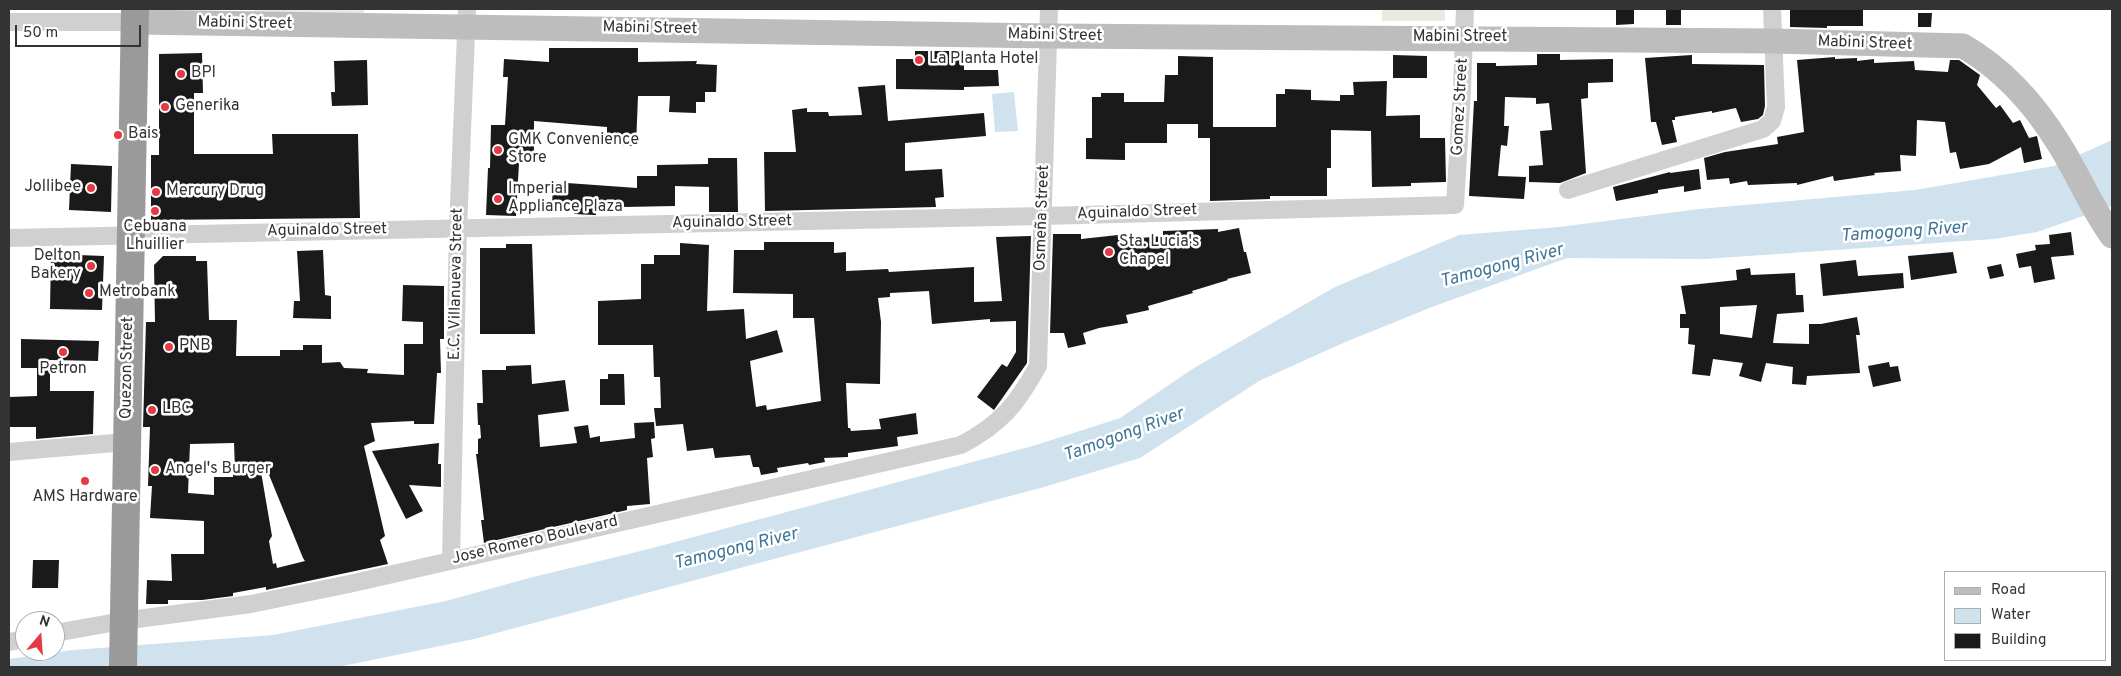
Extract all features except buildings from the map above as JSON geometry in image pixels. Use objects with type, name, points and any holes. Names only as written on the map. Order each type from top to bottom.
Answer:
[{"type":"highway","name":"Quezon Street","points":[[123,667],[122,625],[135,16]]},
{"type":"street","name":"Osmeña Street","points":[[1004,416],[1025,390],[1038,366],[1049,36],[1048,9]]},
{"type":"street","name":"Gomez Street","points":[[1455,205],[1465,9]]},
{"type":"street","points":[[1568,190],[1763,129],[1772,121],[1776,107],[1772,9]]},
{"type":"street","name":"Mabini Street","points":[[9,22],[135,16],[466,18],[1049,36],[1773,41],[1963,46],[1984,58],[2018,89],[2058,143],[2105,227]]},
{"type":"street","name":"E.C. Villanueva Street","points":[[451,560],[458,229],[466,18]]},
{"type":"street","name":"Aguinaldo Street","points":[[9,238],[1043,216],[1455,205]]},
{"type":"street","name":"Jose Romero Boulevard","points":[[65,632],[122,625],[251,604],[961,445],[982,434],[1004,416]]},
{"type":"street","points":[[9,452],[126,442]]},
{"type":"shaded area","points":[[254,9],[364,9],[364,17],[254,17]]},
{"type":"shaded area","points":[[1382,9],[1445,9],[1445,21],[1382,21]]},
{"type":"water","points":[[1014,92],[1018,131],[995,132],[992,94]]},
{"type":"water","name":"Tamogong River","points":[[2112,140],[2112,206],[2037,232],[1994,239],[1705,259],[1567,258],[1432,307],[1343,343],[1259,381],[1140,458],[1044,487],[474,639],[338,667],[9,667],[9,659],[15,658],[15,661],[65,661],[65,651],[73,650],[273,635],[446,601],[529,578],[645,550],[1036,445],[1120,418],[1194,368],[1335,287],[1459,235],[1559,227],[1699,209],[1915,190],[2054,166]]},
{"type":"place","name":"La Planta Hotel","points":[[919,60]]},
{"type":"place","name":"BPI","points":[[181,74]]},
{"type":"place","name":"Generika","points":[[165,107]]},
{"type":"place","name":"Bais","points":[[118,135]]},
{"type":"place","name":"GMK Convenience Store","points":[[498,150]]},
{"type":"place","name":"Jollibee","points":[[91,188]]},
{"type":"place","name":"Mercury Drug","points":[[156,192]]},
{"type":"place","name":"Imperial Appliance Plaza","points":[[498,199]]},
{"type":"place","name":"Cebuana Lhuillier","points":[[155,211]]},
{"type":"place","name":"Sta. Lucia's Chapel","points":[[1109,252]]},
{"type":"place","name":"Delton Bakery","points":[[91,266]]},
{"type":"place","name":"Metrobank","points":[[89,293]]},
{"type":"place","name":"PNB","points":[[169,347]]},
{"type":"place","name":"Petron","points":[[63,352]]},
{"type":"place","name":"LBC","points":[[152,410]]},
{"type":"place","name":"Angel's Burger","points":[[155,470]]},
{"type":"place","name":"AMS Hardware","points":[[85,481]]}]
